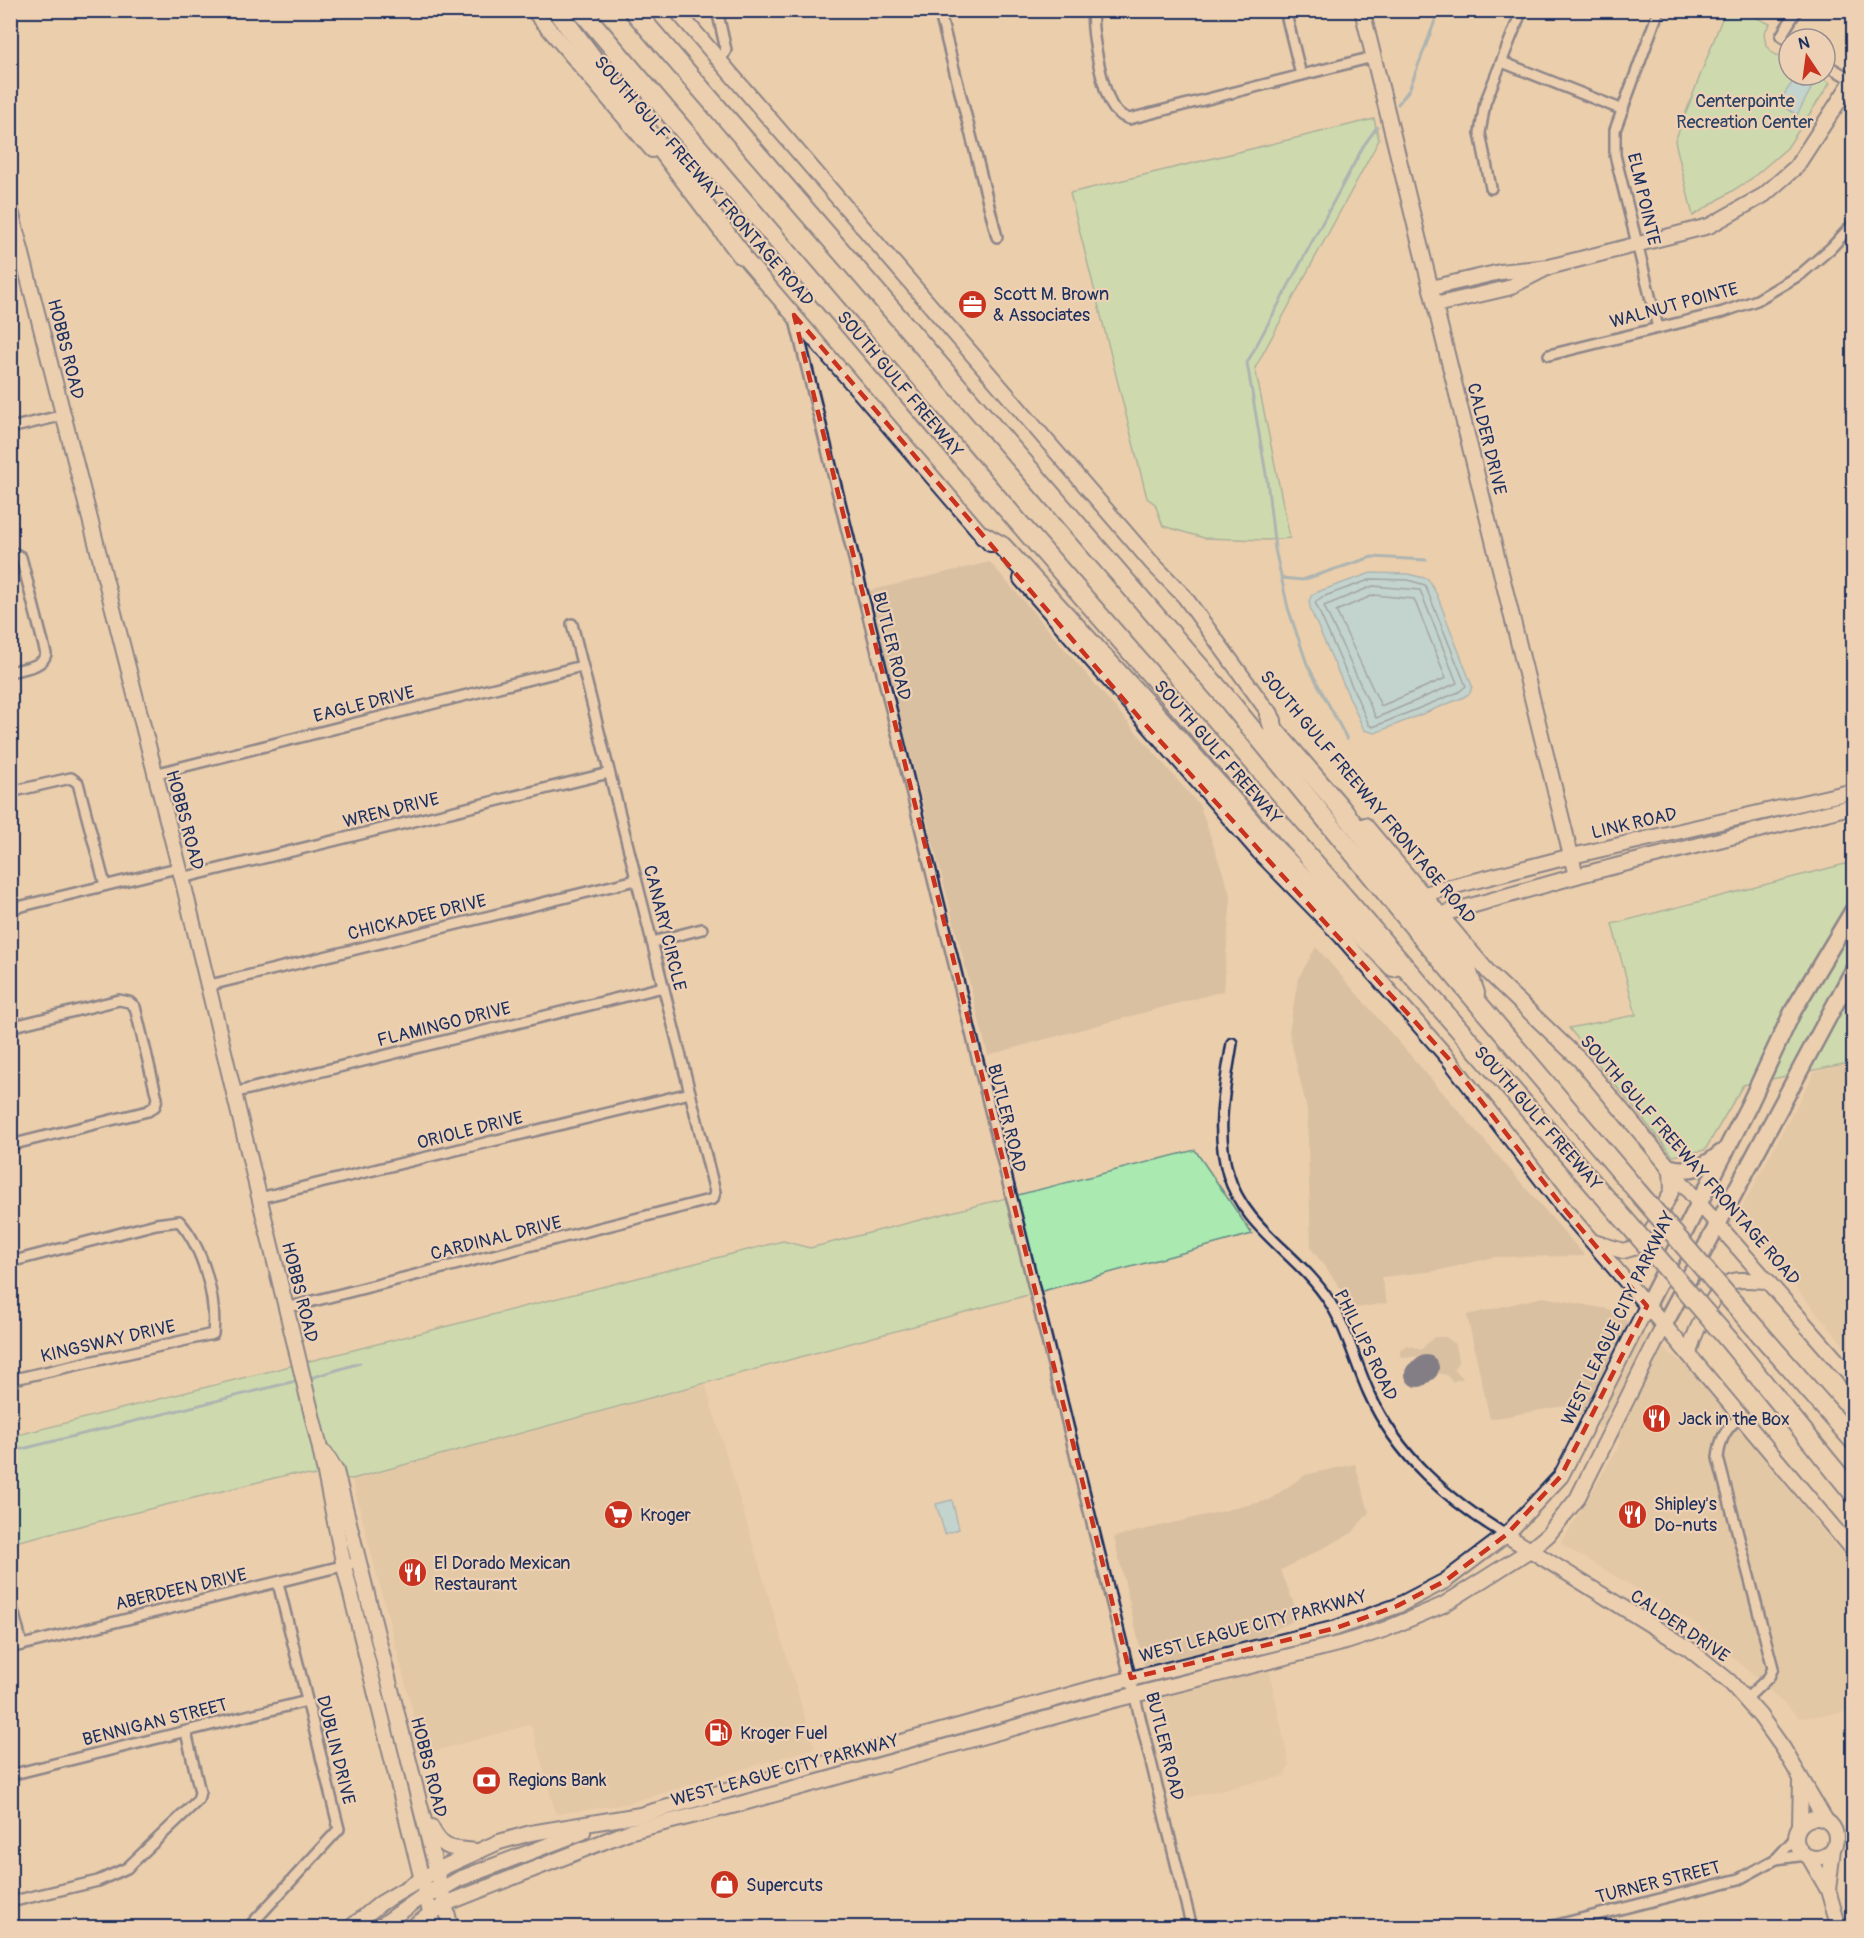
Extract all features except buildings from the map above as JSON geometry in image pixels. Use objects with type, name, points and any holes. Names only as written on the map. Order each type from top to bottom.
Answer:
[{"type":"highway","points":[[556,10],[741,254]]},
{"type":"highway","name":"SOUTH GULF FREEWAY","points":[[581,10],[973,470],[1728,1339],[1854,1496]]},
{"type":"highway","name":"SOUTH GULF FREEWAY","points":[[633,10],[1224,695],[1480,1006],[1854,1442]]},
{"type":"highway","points":[[984,536],[1002,546],[1166,724],[1276,850],[1386,962],[1431,995]]},
{"type":"highway","points":[[1269,714],[1274,730],[1340,807],[1467,970],[1480,1006]]},
{"type":"main road","name":"SOUTH GULF FREEWAY FRONTAGE ROAD","points":[[533,10],[1143,722],[1259,852],[1341,936],[1449,1058],[1590,1239],[1854,1552]]},
{"type":"main road","name":"SOUTH GULF FREEWAY FRONTAGE ROAD","points":[[676,10],[1144,554],[1184,596],[1269,714],[1489,973],[1581,1061],[1698,1202],[1854,1380]]},
{"type":"main road","name":"CALDER DRIVE","points":[[1362,10],[1576,876]]},
{"type":"main road","points":[[1431,288],[1500,272],[1549,267],[1709,226],[1764,195],[1796,167],[1853,80]]},
{"type":"main road","name":"HOBBS ROAD","points":[[10,207],[179,873],[308,1397],[344,1566],[432,1921]]},
{"type":"main road","points":[[1435,305],[1508,288],[1549,267]]},
{"type":"main road","name":"LINK ROAD","points":[[1424,894],[1572,856],[1854,791]]},
{"type":"main road","name":"LINK ROAD","points":[[1440,915],[1576,876],[1854,806]]},
{"type":"main road","name":"WEST LEAGUE CITY PARKWAY","points":[[350,1928],[381,1903],[437,1870],[478,1851],[531,1833],[640,1815],[1131,1678],[1336,1628],[1397,1606],[1445,1581],[1506,1534],[1561,1476],[1793,1011],[1854,909]]},
{"type":"main road","name":"WEST LEAGUE CITY PARKWAY","points":[[411,1928],[432,1921],[446,1904],[628,1832],[1135,1695],[1346,1642],[1386,1629],[1443,1605],[1530,1550],[1548,1535],[1577,1499],[1664,1325],[1854,969]]},
{"type":"main road","points":[[1590,1239],[1606,1248],[1623,1251],[1633,1248],[1651,1233],[1672,1190],[1670,1168],[1693,1170],[1709,1164],[1727,1147]]},
{"type":"main road","points":[[1689,1355],[1698,1324],[1726,1284],[1736,1281],[1768,1281]]},
{"type":"main road","name":"HOBBS ROAD","points":[[319,1444],[336,1471],[451,1928]]},
{"type":"main road","name":"CALDER DRIVE","points":[[1506,1534],[1688,1648],[1746,1699],[1783,1748],[1825,1819]]},
{"type":"main road","points":[[947,1728],[951,1744]]},
{"type":"main road","points":[[803,1768],[803,1786]]},
{"type":"main road","name":"CALDER DRIVE","points":[[1798,1831],[1801,1781]]},
{"type":"main road","points":[[422,1813],[441,1844],[450,1849],[478,1851]]},
{"type":"main road","points":[[378,1928],[426,1896],[459,1879],[576,1834],[640,1815]]},
{"type":"main road","points":[[1828,1890],[1833,1849],[1837,1836],[1835,1829],[1825,1819],[1812,1818],[1798,1831],[1799,1849],[1808,1856],[1828,1890],[1839,1928]]},
{"type":"main road","points":[[1808,1856],[1823,1857],[1833,1849]]},
{"type":"street","points":[[717,10],[726,50],[720,61]]},
{"type":"street","points":[[939,10],[997,237]]},
{"type":"street","points":[[1093,10],[1091,25],[1112,104],[1120,116],[1129,119],[1374,57]]},
{"type":"street","points":[[1285,10],[1301,75]]},
{"type":"street","points":[[1491,188],[1480,133],[1485,103],[1522,10]]},
{"type":"street","name":"ELM POINTE","points":[[1658,328],[1615,155],[1615,130],[1659,10]]},
{"type":"street","points":[[1790,27],[1797,10]]},
{"type":"street","points":[[1502,62],[1623,110]]},
{"type":"street","points":[[1837,71],[1853,80]]},
{"type":"street","name":"WALNUT POINTE","points":[[1549,355],[1724,312],[1757,300],[1801,274],[1854,223]]},
{"type":"street","points":[[1846,233],[1854,241]]},
{"type":"street","name":"BUTLER ROAD","points":[[794,315],[1009,1194],[1192,1928]]},
{"type":"street","points":[[10,428],[64,416]]},
{"type":"street","points":[[10,551],[21,557],[46,654],[44,660],[38,665],[10,672]]},
{"type":"street","name":"CANARY CIRCLE","points":[[572,624],[715,1192],[713,1199]]},
{"type":"street","name":"EAGLE DRIVE","points":[[153,774],[582,666]]},
{"type":"street","name":"WREN DRIVE","points":[[10,909],[105,885],[179,873],[609,773]]},
{"type":"street","points":[[10,792],[71,777],[78,783],[105,885]]},
{"type":"street","points":[[1698,827],[1702,844]]},
{"type":"street","name":"CHICKADEE DRIVE","points":[[206,986],[636,880]]},
{"type":"street","points":[[652,942],[702,929]]},
{"type":"street","name":"FLAMINGO DRIVE","points":[[233,1093],[663,987]]},
{"type":"street","points":[[10,1027],[119,1000],[129,1002],[135,1007],[148,1052],[157,1098],[155,1106],[148,1111],[10,1145]]},
{"type":"street","name":"PHILLIPS ROAD","points":[[1232,1043],[1221,1131],[1223,1154],[1237,1197],[1249,1215],[1301,1265],[1329,1301],[1342,1325],[1370,1395],[1412,1460],[1437,1487],[1470,1513],[1506,1534]]},
{"type":"street","name":"ORIOLE DRIVE","points":[[259,1198],[690,1093]]},
{"type":"street","name":"CARDINAL DRIVE","points":[[286,1308],[713,1199]]},
{"type":"street","name":"KINGSWAY DRIVE","points":[[10,1262],[156,1224],[179,1221],[189,1232],[204,1271],[215,1317],[213,1334],[10,1380]]},
{"type":"street","points":[[1740,1417],[1720,1438],[1718,1458],[1773,1668],[1769,1677],[1746,1699]]},
{"type":"street","name":"ABERDEEN DRIVE","points":[[10,1648],[358,1562]]},
{"type":"street","name":"DUBLIN DRIVE","points":[[248,1928],[339,1829],[278,1583]]},
{"type":"street","points":[[10,1599],[22,1645]]},
{"type":"street","name":"BENNIGAN STREET","points":[[10,1775],[307,1701]]},
{"type":"street","points":[[10,1902],[98,1881],[127,1868],[183,1815],[198,1800],[200,1792],[186,1732]]},
{"type":"street","name":"TURNER STREET","points":[[1776,1859],[1798,1831]]},
{"type":"street","name":"TURNER STREET","points":[[1545,1928],[1739,1879],[1776,1859],[1808,1856]]},
{"type":"highlighted area","points":[[794,315],[1143,722],[1448,1058],[1566,1211],[1647,1306],[1561,1476],[1506,1535],[1445,1581],[1397,1606],[1336,1628],[1131,1678]]},
{"type":"shaded area","points":[[990,562],[1200,806],[1231,897],[1223,991],[988,1055],[868,591]]},
{"type":"shaded area","points":[[1316,947],[1585,1256],[1494,1257],[1436,1271],[1381,1277],[1387,1303],[1355,1308],[1311,1248],[1307,1110],[1289,1032],[1298,979]]},
{"type":"shaded area","points":[[1853,1062],[1853,1356],[1737,1217],[1815,1072]]},
{"type":"shaded area","points":[[1543,1297],[1612,1310],[1687,1366],[1853,1567],[1853,1711],[1800,1718],[1698,1625],[1561,1544],[1622,1441],[1564,1406],[1490,1419],[1467,1315]]},
{"type":"shaded area","points":[[1434,1337],[1446,1337],[1456,1345],[1459,1360],[1454,1369],[1463,1378],[1452,1382],[1447,1375],[1427,1371],[1413,1384],[1406,1377],[1409,1372],[1416,1372],[1423,1365],[1420,1356],[1404,1358],[1400,1355],[1400,1350],[1408,1345],[1421,1350]]},
{"type":"shaded area","points":[[705,1384],[814,1748],[625,1804],[556,1814],[531,1724],[424,1754],[352,1479]]},
{"type":"shaded area","points":[[1355,1464],[1369,1512],[1352,1533],[1281,1570],[1299,1618],[1262,1636],[1289,1765],[1284,1776],[1176,1800],[1114,1537],[1269,1500],[1305,1475]]},
{"type":"green space","name":"Centerpointe Recreation Center","points":[[1725,11],[1742,11],[1770,24],[1764,33],[1766,46],[1777,55],[1777,87],[1827,87],[1787,148],[1751,179],[1693,216],[1675,141]]},
{"type":"green space","points":[[1374,119],[1379,140],[1255,368],[1290,538],[1266,540],[1204,538],[1163,526],[1155,504],[1147,498],[1070,193]]},
{"type":"green space","points":[[1853,862],[1853,1062],[1743,1085],[1705,1150],[1673,1156],[1569,1028],[1636,1015],[1612,924]]},
{"type":"green space","points":[[1195,1150],[1252,1234],[352,1479],[291,1474],[11,1543],[10,1437],[783,1241],[810,1248]]},
{"type":"water","points":[[1789,87],[1812,87],[1797,115],[1778,103]]},
{"type":"water","points":[[1371,573],[1408,574],[1428,579],[1437,595],[1472,686],[1470,693],[1462,698],[1375,733],[1364,730],[1311,611],[1309,601],[1312,595],[1320,591]]},
{"type":"water","points":[[952,1500],[959,1529],[945,1534],[936,1504]]},
{"type":"waterway","points":[[1398,104],[1409,90],[1439,10]]},
{"type":"waterway","points":[[1347,739],[1307,664],[1288,608],[1275,549],[1267,480],[1247,363],[1364,145],[1377,127]]},
{"type":"waterway","points":[[1282,578],[1302,580],[1372,557],[1426,560]]},
{"type":"waterway","points":[[307,1379],[360,1363]]},
{"type":"waterway","points":[[10,1452],[300,1380]]},
{"type":"taxiway","points":[[1418,1374],[1426,1368]]},
{"type":"place","name":"Scott M. Brown & Associates","points":[[972,304]]},
{"type":"place","name":"Jack in the Box","points":[[1657,1419]]},
{"type":"place","name":"Shipley's Do-nuts","points":[[1633,1514]]},
{"type":"place","name":"Kroger","points":[[619,1515]]},
{"type":"place","name":"El Dorado Mexican Restaurant","points":[[413,1573]]},
{"type":"place","name":"Kroger Fuel","points":[[719,1733]]},
{"type":"place","name":"Regions Bank","points":[[487,1780]]},
{"type":"place","name":"Supercuts","points":[[725,1885]]}]
